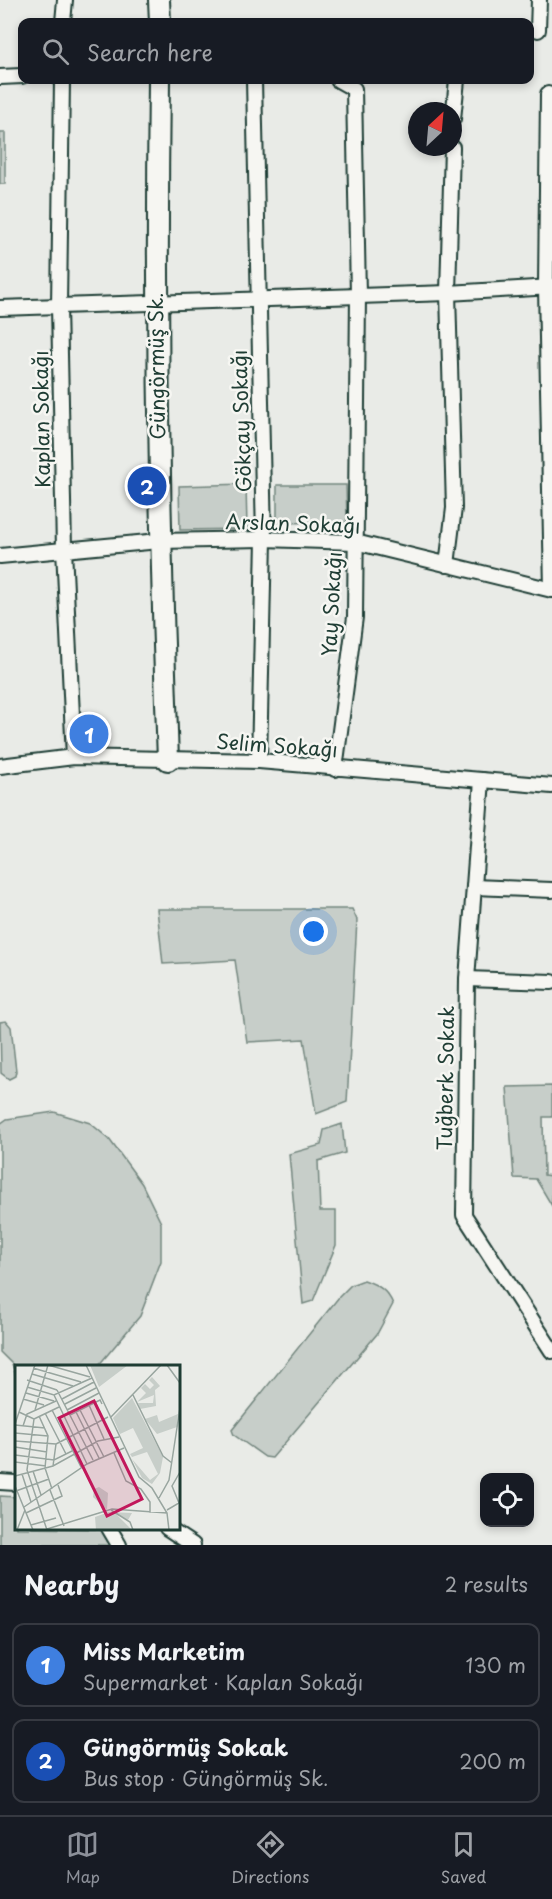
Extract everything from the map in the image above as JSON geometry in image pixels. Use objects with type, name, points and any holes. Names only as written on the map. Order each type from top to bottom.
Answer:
[{"type":"street","points":[[63,18],[65,0]]},
{"type":"street","points":[[159,0],[160,18]]},
{"type":"street","points":[[539,0],[540,30]]},
{"type":"street","points":[[0,77],[18,76]]},
{"type":"street","name":"Kaplan Sokağı","points":[[62,84],[59,306],[64,549],[74,757]]},
{"type":"street","name":"Güngörmüş Sk.","points":[[159,84],[156,304],[159,541],[168,760]]},
{"type":"street","name":"Gökçay Sokağı","points":[[254,84],[264,539],[259,761]]},
{"type":"street","name":"Yay Sokağı","points":[[336,770],[355,617],[357,295],[354,89],[345,84]]},
{"type":"street","points":[[455,102],[457,84]]},
{"type":"street","points":[[548,94],[552,590]]},
{"type":"street","points":[[447,565],[454,508],[447,293],[452,156]]},
{"type":"street","points":[[0,308],[447,293],[549,287]]},
{"type":"street","name":"Arslan Sokağı","points":[[0,556],[159,541],[264,539],[355,542],[552,590]]},
{"type":"street","name":"Selim Sokağı","points":[[0,766],[74,757],[259,761],[336,770],[552,786]]},
{"type":"street","name":"Tuğberk Sokak","points":[[482,780],[467,979],[464,1215],[552,1351]]},
{"type":"street","points":[[474,887],[552,890]]},
{"type":"street","points":[[467,979],[552,982]]},
{"type":"street","points":[[0,1482],[15,1483]]},
{"type":"street","points":[[110,1530],[119,1545]]},
{"type":"street","points":[[170,1530],[192,1545]]},
{"type":"shaded area","points":[[0,133],[5,133],[5,184],[0,184]]},
{"type":"shaded area","points":[[246,484],[247,529],[180,530],[179,486]]},
{"type":"shaded area","points":[[277,485],[346,485],[347,522],[277,523]]},
{"type":"shaded area","points":[[157,909],[352,909],[357,920],[347,1102],[316,1114],[304,1039],[247,1042],[235,960],[163,964]]},
{"type":"shaded area","points":[[6,1021],[11,1027],[16,1071],[15,1076],[9,1079],[1,1073],[0,1022]]},
{"type":"shaded area","points":[[552,1086],[552,1117],[543,1117],[544,1175],[552,1176],[552,1206],[536,1179],[514,1178],[507,1087]]},
{"type":"shaded area","points":[[54,1112],[90,1123],[109,1139],[142,1184],[161,1223],[161,1261],[140,1316],[99,1365],[15,1365],[15,1373],[12,1364],[0,1352],[0,1124],[7,1119]]},
{"type":"shaded area","points":[[342,1124],[345,1153],[318,1161],[320,1211],[336,1211],[336,1245],[313,1301],[303,1304],[289,1154],[321,1145],[324,1130]]},
{"type":"shaded area","points":[[364,1280],[382,1289],[393,1304],[377,1334],[272,1458],[265,1457],[234,1435],[232,1430],[339,1297],[351,1285]]},
{"type":"shaded area","points":[[0,1496],[15,1497],[15,1530],[104,1530],[112,1545],[0,1545]]},
{"type":"place","name":"Güngörmüş Sokak","points":[[147,486]]},
{"type":"place","name":"Miss Marketim","points":[[89,734]]}]
